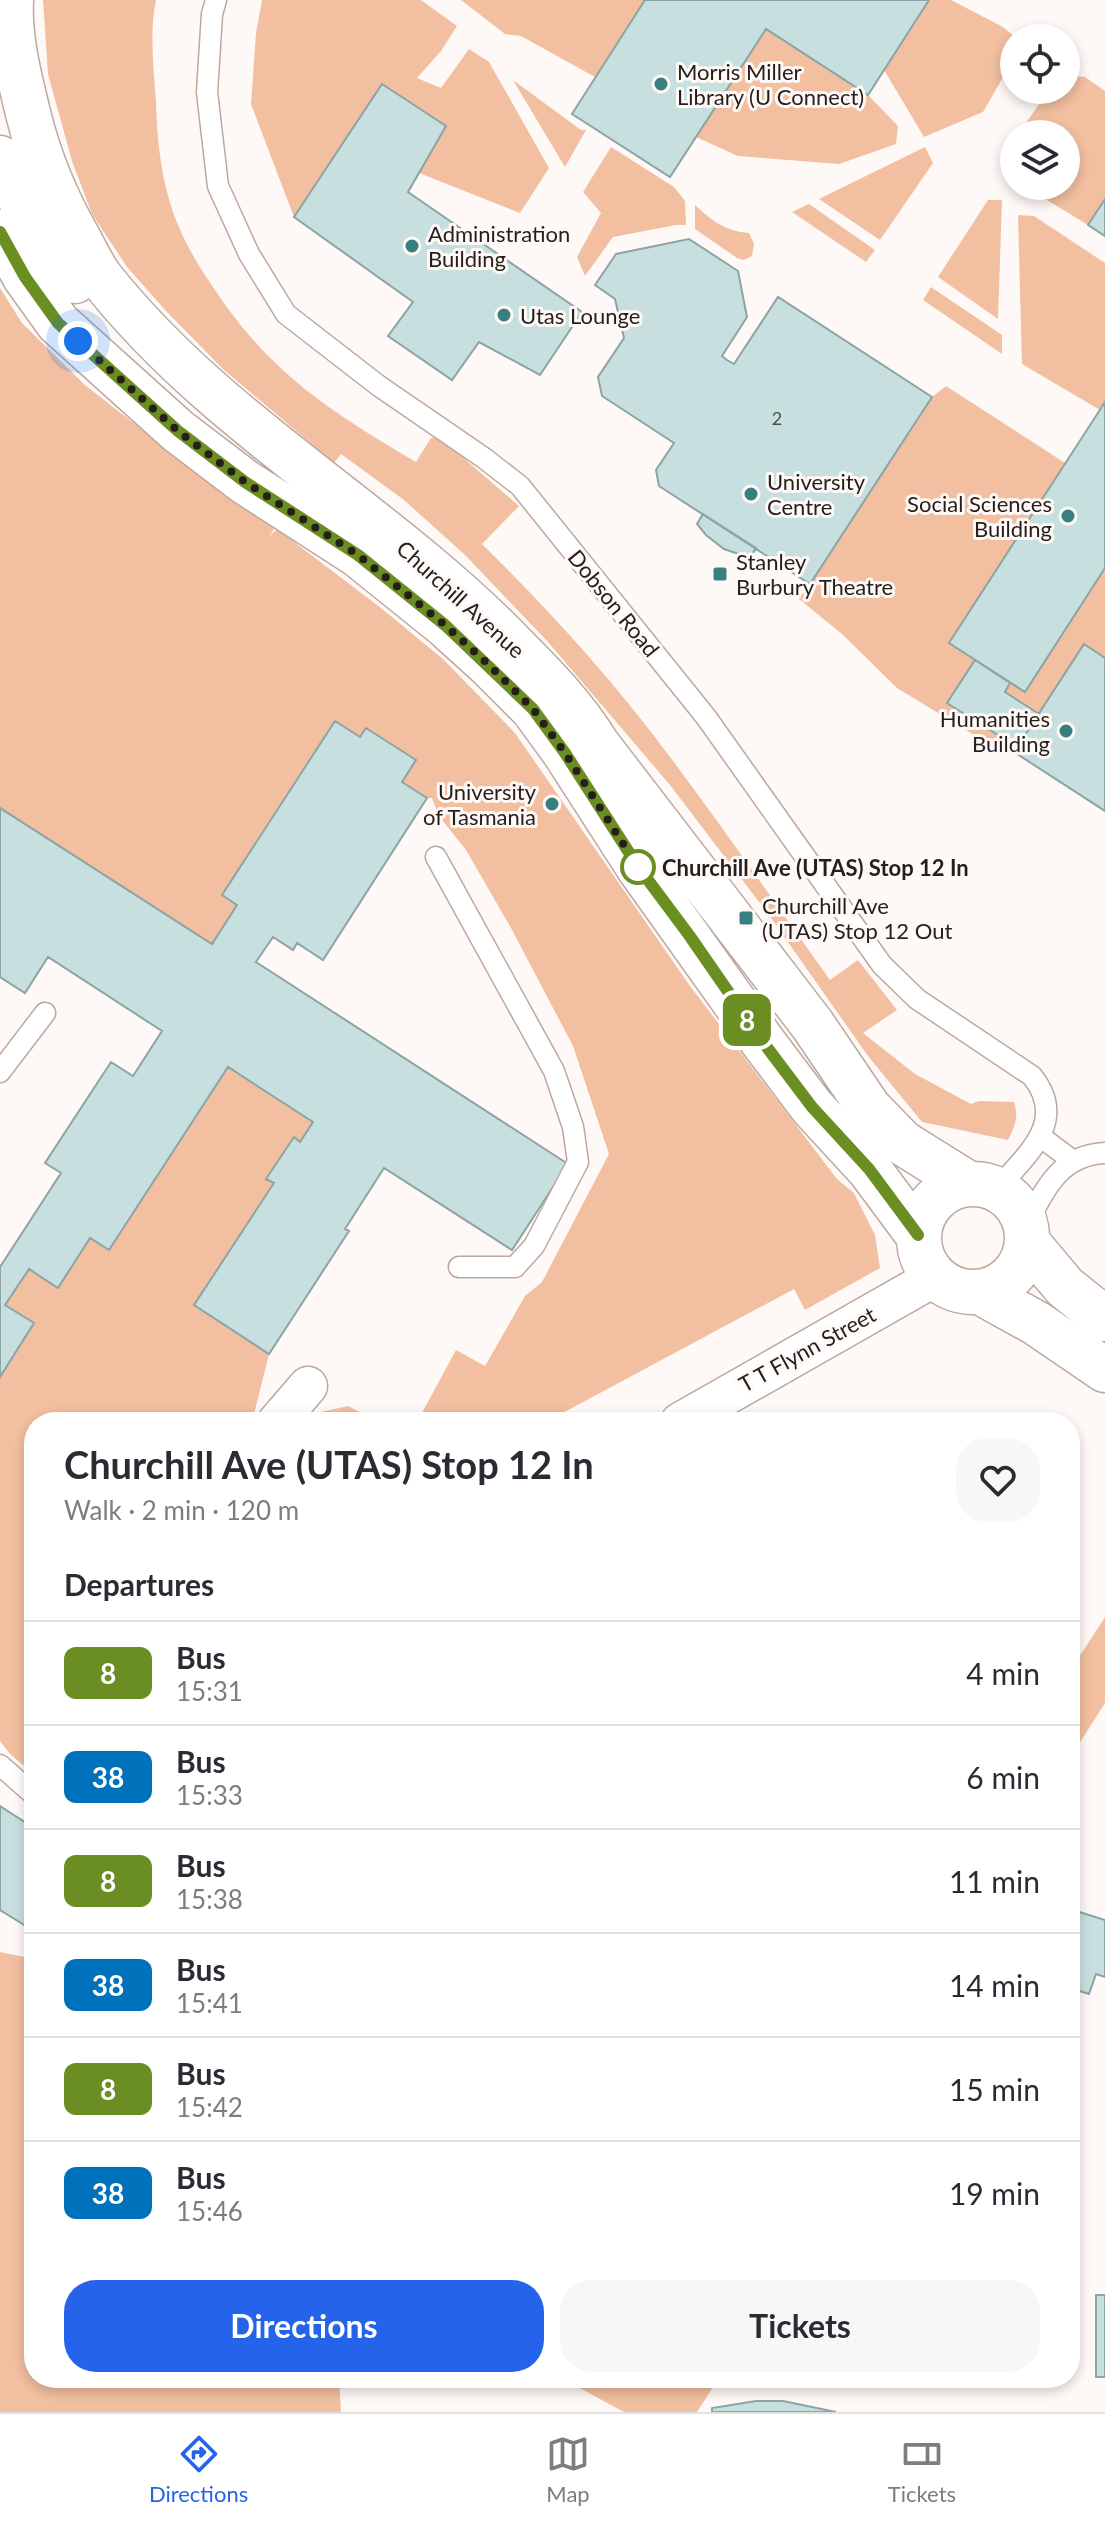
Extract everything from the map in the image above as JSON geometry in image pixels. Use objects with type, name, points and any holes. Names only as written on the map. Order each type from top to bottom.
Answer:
[{"type":"street","name":"Churchill Avenue","points":[[11,0],[17,69],[35,146],[57,202],[100,276],[169,353],[252,428],[402,544],[491,622],[552,685],[586,726],[812,1024],[869,1108],[903,1143],[982,1186]]},
{"type":"street","points":[[0,158],[30,219],[65,271],[97,304],[169,353]]},
{"type":"street","name":"Churchill Avenue","points":[[0,232],[25,277],[58,323],[178,431],[245,482],[358,555],[445,625],[533,709],[639,868],[763,1042],[812,1107],[869,1169],[918,1235]]},
{"type":"street","points":[[1027,1233],[1023,1262],[1012,1277],[997,1288],[980,1292],[962,1291],[935,1277],[919,1250],[921,1220],[928,1206],[939,1195],[982,1186],[1019,1207],[1027,1233],[1065,1287],[1105,1319]]},
{"type":"street","name":"T T Flynn Street","points":[[698,1412],[935,1277]]},
{"type":"street","points":[[980,1292],[1036,1323],[1105,1370]]},
{"type":"street","points":[[286,1412],[308,1386]]},
{"type":"lane","name":"Dobson Road","points":[[216,0],[212,14],[207,92],[218,186],[249,254],[286,314],[379,386],[520,486],[706,717],[882,965],[917,999],[1032,1076],[1040,1086],[1047,1106],[1041,1137]]},
{"type":"lane","points":[[436,857],[554,1071],[573,1127],[578,1162],[534,1246],[515,1267],[459,1267]]},
{"type":"lane","points":[[0,1072],[45,1013]]},
{"type":"lane","points":[[982,1186],[1041,1137],[1073,1161]]},
{"type":"lane","points":[[1027,1233],[1058,1172],[1089,1154],[1105,1153]]},
{"type":"lane","points":[[0,1765],[24,1786]]},
{"type":"shaded area","points":[[43,0],[156,0],[153,65],[158,139],[166,187],[186,242],[231,312],[276,364],[354,424],[416,462],[431,438],[438,436],[519,506],[482,544],[579,645],[646,725],[830,980],[858,960],[897,1010],[863,1033],[915,1074],[971,1104],[979,1101],[1014,1102],[1016,1122],[1008,1140],[922,1122],[868,1056],[766,911],[670,785],[548,642],[465,555],[404,500],[341,454],[334,463],[224,370],[127,267],[92,214],[72,161],[48,74]]},
{"type":"shaded area","points":[[262,0],[421,0],[457,26],[441,51],[417,78],[441,88],[469,49],[489,62],[549,168],[520,213],[419,173],[446,126],[382,84],[294,217],[251,104],[256,33]]},
{"type":"shaded area","points":[[461,0],[645,1],[595,77],[521,36],[505,34]]},
{"type":"shaded area","points":[[929,0],[951,0],[1000,25],[1000,82],[983,112],[924,137],[884,70]]},
{"type":"shaded area","points":[[766,29],[868,95],[898,126],[896,144],[839,164],[738,156],[696,137]]},
{"type":"shaded area","points":[[1080,76],[1105,91],[1105,199],[1088,225],[1047,200],[1080,200],[1080,120],[1028,120],[1039,104],[1080,104]]},
{"type":"shaded area","points":[[513,80],[581,130],[586,130],[565,167]]},
{"type":"shaded area","points":[[611,147],[674,187],[685,201],[686,225],[613,237],[585,276],[577,257],[601,213],[583,192]]},
{"type":"shaded area","points":[[925,147],[933,163],[880,240],[819,199]]},
{"type":"shaded area","points":[[988,200],[1002,200],[998,319],[938,277]]},
{"type":"shaded area","points":[[809,204],[875,250],[866,262],[792,212]]},
{"type":"shaded area","points":[[695,205],[719,224],[749,233],[754,244],[752,256],[744,260],[737,258],[695,229]]},
{"type":"shaded area","points":[[1018,215],[1034,216],[1105,263],[1105,402],[1100,410],[1022,364]]},
{"type":"shaded area","points":[[931,287],[1002,335],[1002,354],[923,300]]},
{"type":"shaded area","points":[[0,288],[22,323],[85,385],[210,483],[275,527],[269,537],[277,529],[381,608],[443,659],[515,733],[690,986],[837,1179],[854,1193],[875,1235],[880,1268],[805,1310],[794,1289],[565,1412],[422,1412],[456,1350],[485,1366],[525,1296],[542,1282],[609,1154],[573,1046],[511,928],[466,850],[439,816],[432,798],[402,782],[415,759],[367,728],[360,737],[334,721],[222,894],[237,905],[212,944],[0,808]]},
{"type":"shaded area","points":[[946,386],[1065,463],[949,643],[975,660],[948,703],[1007,741],[1002,752],[897,688],[842,634],[799,599],[932,397]]},
{"type":"shaded area","points":[[1105,568],[1105,658],[1084,645],[1039,714],[1004,691],[1010,683],[1024,691]]},
{"type":"shaded area","points":[[228,1067],[313,1122],[300,1142],[293,1138],[267,1178],[274,1183],[194,1305],[269,1354],[254,1412],[24,1412],[24,1766],[0,1741],[0,1377],[34,1323],[5,1305],[29,1269],[58,1287],[90,1238],[109,1250]]},
{"type":"shaded area","points":[[348,1406],[360,1412],[321,1412]]},
{"type":"shaded area","points":[[1105,1617],[1105,1703],[1080,1742],[1080,1656]]},
{"type":"shaded area","points":[[0,1952],[24,1957],[24,2388],[340,2388],[341,2412],[0,2412]]},
{"type":"shaded area","points":[[580,2388],[713,2388],[697,2412],[624,2412]]},
{"type":"building","name":"Morris Miller Library (U Connect)","points":[[645,0],[929,0],[868,95],[766,29],[670,177],[572,114]]},
{"type":"building","name":"Administration Building","points":[[382,84],[446,126],[408,192],[582,312],[540,375],[479,342],[452,380],[388,336],[413,302],[294,217]]},
{"type":"building","points":[[1105,199],[1105,236],[1088,225]]},
{"type":"building","points":[[689,239],[738,271],[747,317],[722,356],[727,360],[734,364],[778,297],[932,397],[810,584],[659,486],[656,470],[674,443],[602,396],[598,377],[624,338],[615,299],[595,285],[616,254]]},
{"type":"building","name":"Social Sciences Building","points":[[1105,402],[1105,568],[1025,692],[949,643]]},
{"type":"building","points":[[703,514],[756,548],[750,558],[724,549],[706,535],[697,524]]},
{"type":"building","name":"Humanities Building","points":[[1084,644],[1105,658],[1105,811],[1014,752]]},
{"type":"building","points":[[975,660],[1010,683],[1005,692],[1039,714],[1017,747],[947,703]]},
{"type":"building","points":[[335,721],[360,737],[366,728],[416,760],[402,782],[427,798],[323,960],[297,943],[293,950],[273,937],[256,962],[568,1164],[512,1250],[384,1168],[345,1229],[349,1231],[269,1354],[194,1305],[274,1183],[266,1179],[294,1137],[300,1142],[313,1122],[228,1067],[109,1250],[90,1238],[58,1288],[29,1269],[5,1305],[34,1323],[0,1377],[0,1267],[61,1173],[45,1163],[111,1062],[133,1076],[162,1031],[48,957],[25,993],[0,977],[0,808],[212,944],[237,905],[222,895]]},
{"type":"building","points":[[0,1806],[24,1822],[24,1925],[0,1910]]},
{"type":"building","points":[[1080,1912],[1105,1920],[1105,1977],[1096,1974],[1089,1994],[1080,1991]]},
{"type":"building","points":[[1096,2295],[1105,2295],[1105,2377],[1096,2377]]},
{"type":"building","points":[[756,2401],[783,2401],[836,2412],[712,2412],[712,2408]]},
{"type":"bus line","name":"8","points":[[0,232],[25,277],[58,323],[178,431],[245,482],[358,555],[445,625],[533,709],[639,868],[763,1042],[812,1107],[869,1169],[918,1235]]},
{"type":"place","name":"Morris Miller Library (U Connect)","points":[[661,84]]},
{"type":"place","name":"Administration Building","points":[[412,246]]},
{"type":"place","name":"Utas Lounge","points":[[504,315]]},
{"type":"place","name":"University Centre","points":[[751,494]]},
{"type":"place","name":"Social Sciences Building","points":[[1068,516]]},
{"type":"place","name":"Stanley Burbury Theatre","points":[[720,574]]},
{"type":"place","name":"Humanities Building","points":[[1066,731]]},
{"type":"place","name":"University of Tasmania","points":[[552,804]]},
{"type":"place","name":"Churchill Ave (UTAS) Stop 12 In","points":[[638,867]]},
{"type":"place","name":"Churchill Ave (UTAS) Stop 12 Out","points":[[746,918]]},
{"type":"route","points":[[78,341],[178,431],[245,482],[358,555],[488,664],[533,709],[638,867]]}]
